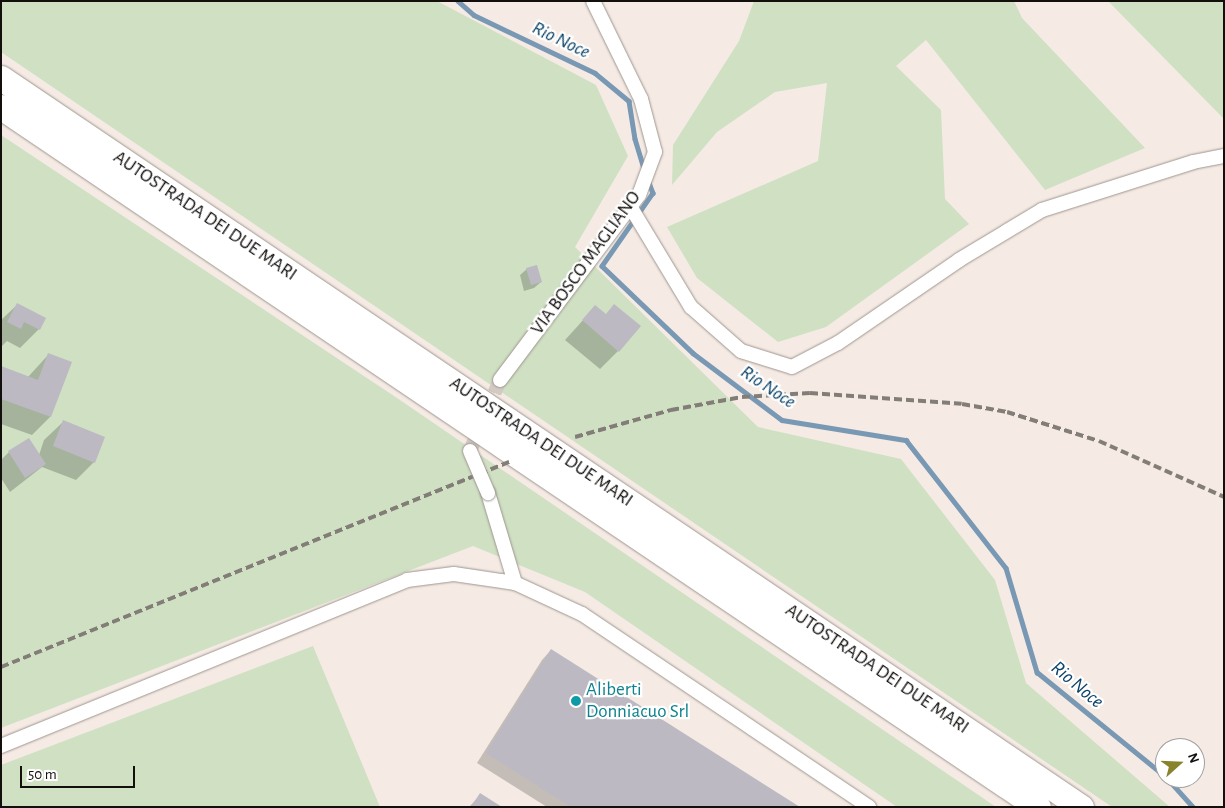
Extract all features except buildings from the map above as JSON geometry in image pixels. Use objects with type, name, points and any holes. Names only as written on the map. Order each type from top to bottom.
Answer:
[{"type":"highway","name":"AUTOSTRADA DEI DUE MARI","points":[[1,78],[1081,807]]},
{"type":"highway","name":"AUTOSTRADA DEI DUE MARI","points":[[1,107],[1038,807]]},
{"type":"street","name":"VIA BOSCO MAGLIANO","points":[[500,380],[639,195],[655,152],[641,99],[593,1]]},
{"type":"street","points":[[630,206],[691,307],[741,351],[792,367],[838,343],[959,260],[1042,210],[1193,162],[1224,156]]},
{"type":"street","points":[[470,451],[488,493],[515,583]]},
{"type":"street","points":[[1,746],[407,580],[454,574],[515,583],[582,614],[869,807]]},
{"type":"green space","points":[[1,1],[437,1],[596,85],[628,156],[575,247],[758,427],[901,459],[995,580],[1026,683],[1170,807],[1112,807],[1,52]]},
{"type":"green space","points":[[754,1],[1014,1],[1022,18],[1145,148],[1045,190],[926,40],[896,66],[941,110],[945,199],[969,224],[826,327],[778,342],[697,278],[667,227],[818,161],[827,83],[775,92],[717,132],[672,185],[673,145],[739,41]]},
{"type":"green space","points":[[1108,1],[1224,1],[1224,119]]},
{"type":"green space","points":[[1,135],[397,398],[996,807],[897,807],[585,592],[473,546],[1,728]]},
{"type":"green space","points":[[313,646],[380,807],[1,807],[1,765]]},
{"type":"waterway","name":"Rio Noce","points":[[458,1],[474,15],[595,73],[629,101],[635,139],[644,168]]},
{"type":"waterway","name":"Rio Noce","points":[[648,180],[653,193],[602,266],[693,353],[782,420],[906,440],[1006,568],[1037,672],[1155,768]]},
{"type":"waterway","name":"Rio Noce","points":[[1176,788],[1193,807]]},
{"type":"tunnel","points":[[470,451],[500,380]]},
{"type":"railway","points":[[575,437],[671,410],[742,397],[810,393],[962,404],[1007,412],[1099,441],[1224,497]]},
{"type":"railway","points":[[1,667],[509,462]]},
{"type":"place","name":"Aliberti Donniacuo Srl","points":[[576,701]]}]
